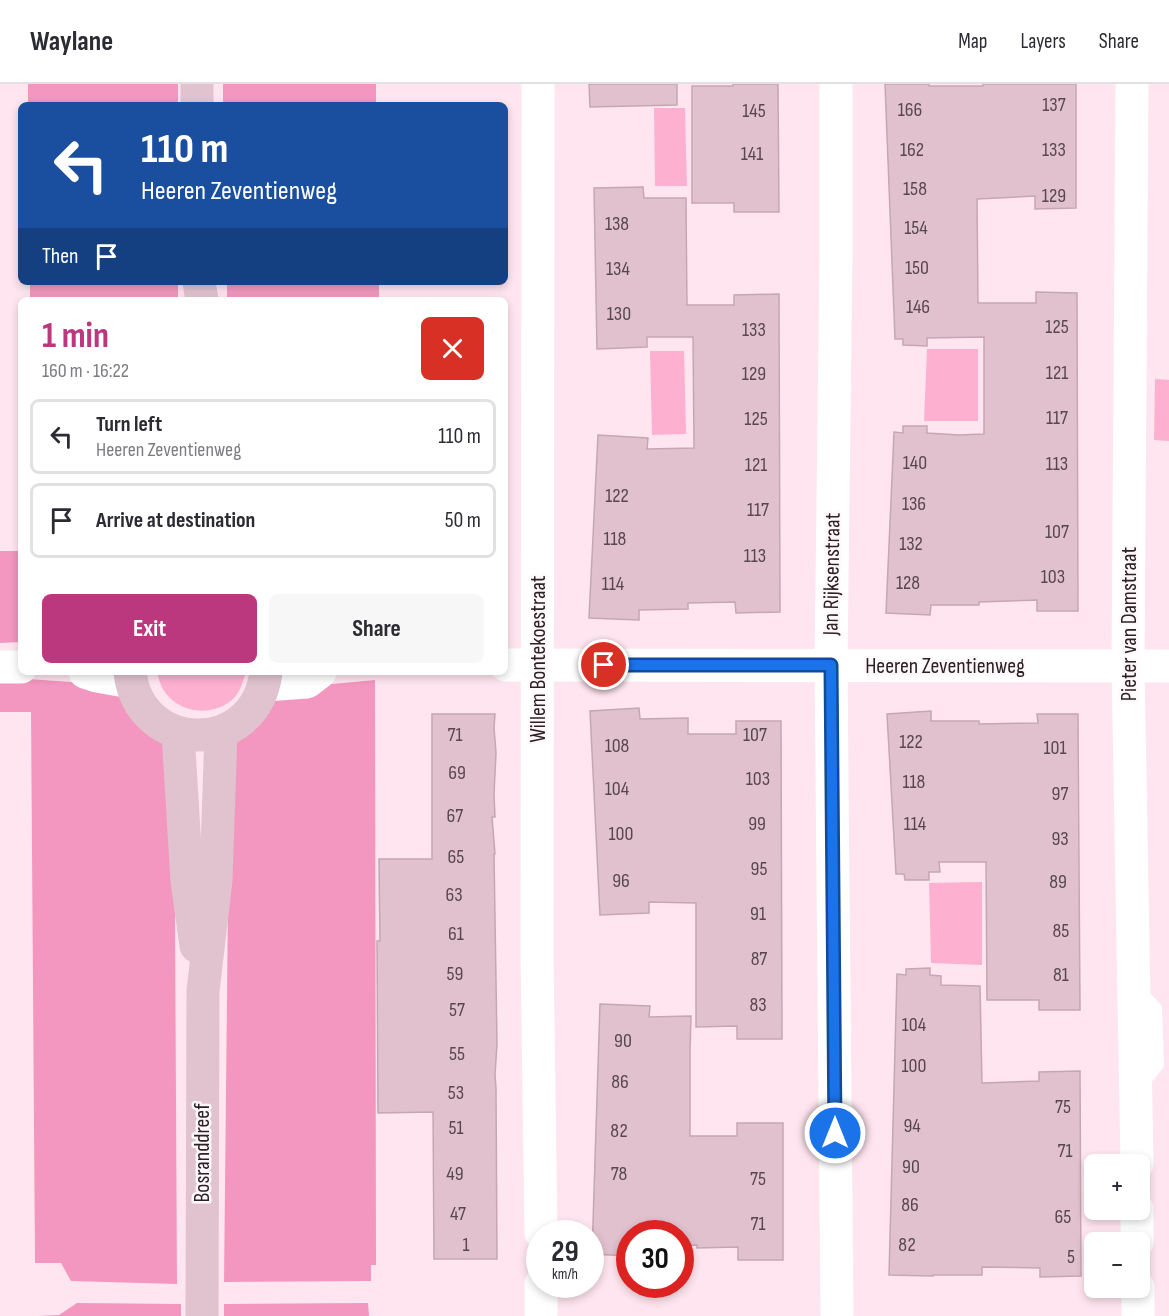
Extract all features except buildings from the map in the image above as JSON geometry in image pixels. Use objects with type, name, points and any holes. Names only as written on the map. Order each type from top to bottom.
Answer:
[{"type":"main road","points":[[197,84],[197,102]]},
{"type":"main road","points":[[131,677],[141,704],[157,722],[178,733],[200,736],[221,732],[240,722],[256,706],[266,679]]},
{"type":"main road","name":"Bosranddreef","points":[[202,1314],[203,991],[216,879],[221,732]]},
{"type":"main road","name":"Bosranddreef","points":[[178,733],[187,881],[203,991]]},
{"type":"street","name":"Willem Bontekoestraat","points":[[538,84],[537,956],[541,1220]]},
{"type":"street","name":"Jan Rijksenstraat","points":[[836,84],[831,665],[837,1316]]},
{"type":"street","name":"Pieter van Damstraat","points":[[1132,84],[1128,667],[1137,1154]]},
{"type":"street","name":"Heeren Zeventienweg","points":[[508,665],[1169,666]]},
{"type":"street","points":[[0,667],[18,667]]},
{"type":"street","points":[[94,675],[131,677]]},
{"type":"street","points":[[266,679],[307,682],[316,675]]},
{"type":"street","points":[[541,1298],[541,1316]]},
{"type":"street","points":[[1138,1298],[1138,1316]]},
{"type":"shaded area","points":[[28,84],[178,84],[178,102],[28,102]]},
{"type":"shaded area","points":[[223,84],[376,84],[376,102],[223,102]]},
{"type":"shaded area","points":[[654,108],[685,108],[687,186],[655,186]]},
{"type":"shaded area","points":[[30,285],[178,285],[178,297],[30,297]]},
{"type":"shaded area","points":[[227,285],[379,285],[379,297],[227,297]]},
{"type":"shaded area","points":[[927,349],[978,349],[978,421],[924,421]]},
{"type":"shaded area","points":[[650,351],[684,351],[686,434],[652,435]]},
{"type":"shaded area","points":[[1155,379],[1169,380],[1169,441],[1154,440]]},
{"type":"shaded area","points":[[0,551],[18,551],[18,642],[0,643]]},
{"type":"shaded area","points":[[158,675],[245,675],[240,689],[227,704],[202,711],[176,703],[161,685]]},
{"type":"shaded area","points":[[0,677],[85,683],[118,691],[158,733],[170,757],[175,915],[177,1284],[71,1281],[61,1263],[35,1263],[31,712],[0,712]]},
{"type":"shaded area","points":[[375,680],[376,1265],[371,1265],[371,1281],[224,1282],[228,903],[236,743],[257,716],[276,698],[311,686]]},
{"type":"shaded area","points":[[982,882],[982,965],[931,963],[929,883]]},
{"type":"shaded area","points":[[77,1303],[181,1304],[181,1316],[38,1316],[59,1315]]},
{"type":"shaded area","points":[[368,1303],[369,1316],[224,1316],[224,1304]]},
{"type":"route","points":[[604,665],[831,665],[835,1133]]}]
